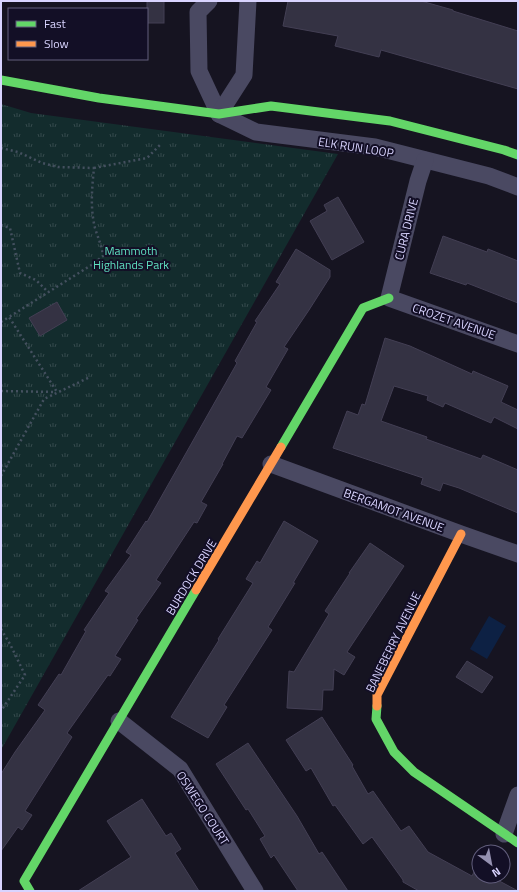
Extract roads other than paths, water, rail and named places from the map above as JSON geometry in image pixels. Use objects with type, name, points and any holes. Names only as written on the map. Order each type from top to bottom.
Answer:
[{"type":"street","points":[[209,1],[198,12],[199,71],[219,114]]},
{"type":"street","points":[[219,114],[244,75],[248,1]]},
{"type":"street","name":"ELK RUN LOOP","points":[[1,80],[99,98],[219,114],[271,106],[390,121],[504,150],[518,155]]},
{"type":"street","name":"ELK RUN LOOP","points":[[219,114],[256,132],[375,147],[489,176],[518,186]]},
{"type":"street","name":"CURA DRIVE","points":[[389,298],[418,181],[425,160]]},
{"type":"street","name":"CROZET AVENUE","points":[[389,298],[518,344]]},
{"type":"street","name":"BURDOCK DRIVE","points":[[30,891],[24,881],[363,308],[389,298]]},
{"type":"street","name":"BERGAMOT AVENUE","points":[[271,464],[518,554]]},
{"type":"street","name":"BANEBERRY AVENUE","points":[[461,534],[377,695],[376,719],[394,752],[414,772],[511,838]]},
{"type":"street","name":"OSWEGO COURT","points":[[119,721],[180,769],[256,891]]},
{"type":"street","points":[[511,838],[518,795]]},
{"type":"water","points":[[489,616],[506,626],[487,659],[470,649]]},
{"type":"park label","name":"Mammoth Highlands Park","points":[[131,257]]}]
